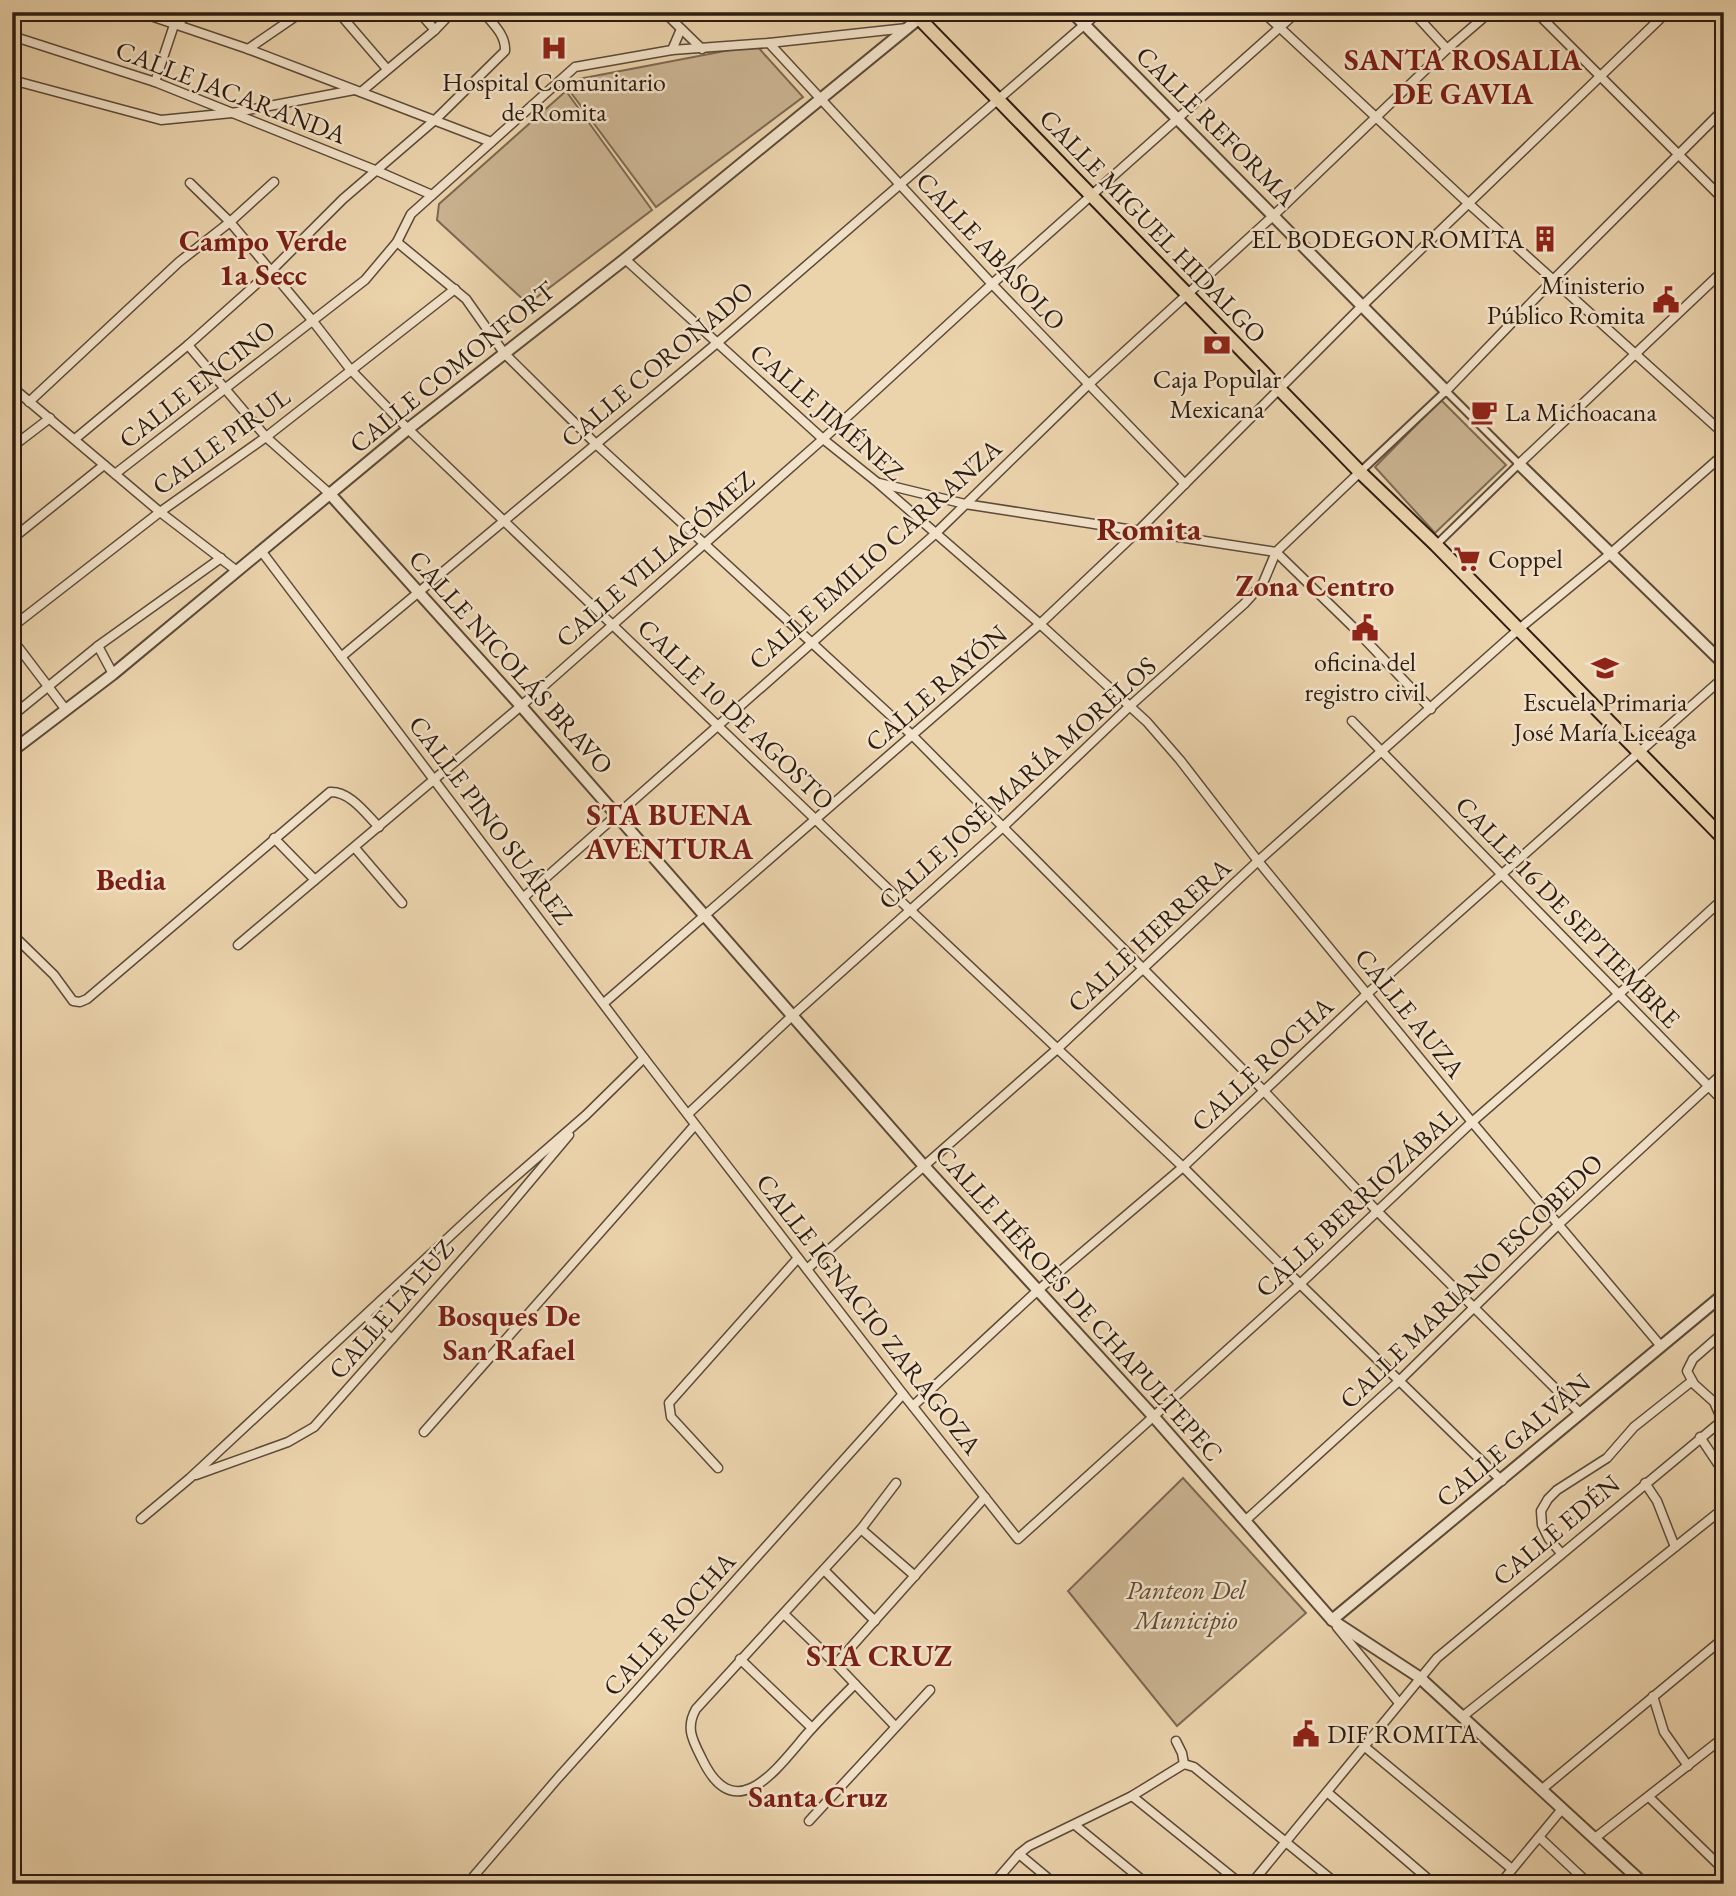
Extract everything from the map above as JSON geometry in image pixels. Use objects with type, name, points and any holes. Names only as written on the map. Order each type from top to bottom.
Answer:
[{"type":"main road","name":"CALLE MIGUEL HIDALGO","points":[[920,14],[1091,196],[1724,839]]},
{"type":"street","points":[[139,12],[436,119],[491,142]]},
{"type":"street","points":[[248,50],[302,12]]},
{"type":"street","points":[[338,12],[387,69]]},
{"type":"street","points":[[419,12],[435,30]]},
{"type":"street","points":[[12,80],[161,120],[232,113],[357,91],[435,30],[452,12]]},
{"type":"street","points":[[75,439],[188,345],[271,271],[375,170],[436,119],[505,51],[506,42],[483,12]]},
{"type":"street","points":[[664,12],[702,49]]},
{"type":"street","name":"CALLE REFORMA","points":[[1072,12],[1446,391]]},
{"type":"street","name":"CALLE CORONADO","points":[[341,657],[717,343],[1099,12]]},
{"type":"street","points":[[1263,12],[1468,203],[1724,434]]},
{"type":"street","name":"CALLE VILLAGÓMEZ","points":[[238,945],[521,706],[1297,12]]},
{"type":"street","points":[[1413,12],[1447,49]]},
{"type":"street","name":"CALLE EMILIO CARRANZA","points":[[524,897],[935,534],[1088,385],[1273,216],[1447,49],[1490,12]]},
{"type":"street","points":[[1536,12],[1724,200]]},
{"type":"street","name":"CALLE RAYÓN","points":[[604,1003],[1040,624],[1468,203],[1667,12]]},
{"type":"street","points":[[155,82],[174,25],[186,14]]},
{"type":"street","name":"CALLE COMONFORT","points":[[12,751],[113,674],[408,429],[625,259],[907,28],[920,14]]},
{"type":"street","points":[[681,29],[672,50],[907,28]]},
{"type":"street","name":"CALLE JACARANDA","points":[[12,36],[155,82],[432,195]]},
{"type":"street","name":"CALLE ABASOLO","points":[[769,43],[992,284],[1185,484]]},
{"type":"street","name":"CALLE ENCINO","points":[[115,474],[365,280],[397,242],[411,214],[575,67],[672,50]]},
{"type":"street","points":[[1360,472],[1446,391],[1724,109]]},
{"type":"street","points":[[29,402],[179,262],[230,222],[274,181]]},
{"type":"street","name":"CALLE 10 DE AGOSTO","points":[[190,183],[230,222],[350,369],[408,429],[1056,1050],[1183,1167],[1502,1481]]},
{"type":"street","points":[[397,242],[455,289],[475,311],[504,353],[596,444],[913,736],[1263,1090],[1376,1210],[1581,1414]]},
{"type":"street","name":"CALLE JIMÉNEZ","points":[[625,259],[822,439],[878,483],[1130,705]]},
{"type":"street","points":[[1436,545],[1724,270]]},
{"type":"street","name":"CALLE PIRUL","points":[[12,627],[160,512],[266,437],[455,289]]},
{"type":"street","name":"CALLE NICOLÁS BRAVO","points":[[188,345],[266,437],[330,494],[419,592],[792,1016]]},
{"type":"street","points":[[12,387],[160,512],[237,571]]},
{"type":"street","points":[[1446,391],[1724,664]]},
{"type":"street","points":[[12,447],[50,418]]},
{"type":"street","name":"CALLE HERRERA","points":[[807,1269],[1056,1050],[1258,861],[1519,629],[1611,554],[1724,454]]},
{"type":"street","name":"CALLE ENCINO","points":[[12,539],[104,464]]},
{"type":"street","name":"CALLE JOSÉ MARÍA MORELOS","points":[[688,1114],[909,909],[1003,827],[1130,705],[1244,604],[1263,583],[1276,552],[1360,472]]},
{"type":"street","points":[[878,483],[965,504],[1276,552],[1431,709]]},
{"type":"street","name":"CALLE PINO SUÁREZ","points":[[262,552],[688,1114]]},
{"type":"street","points":[[12,716],[98,646],[221,558]]},
{"type":"street","points":[[12,639],[66,710]]},
{"type":"street","points":[[98,646],[113,674]]},
{"type":"street","name":"CALLE ROCHA","points":[[914,1406],[1037,1291],[1183,1167],[1368,993],[1724,677]]},
{"type":"street","name":"CALLE AUZA","points":[[1130,705],[1172,750],[1258,861],[1472,1122],[1660,1345]]},
{"type":"street","name":"CALLE 16 DE SEPTIEMBRE","points":[[1352,721],[1724,1102]]},
{"type":"street","points":[[12,934],[54,975],[73,1001],[80,1002],[88,999],[330,792],[338,791],[349,798],[379,827]]},
{"type":"street","points":[[274,838],[315,880]]},
{"type":"street","points":[[355,848],[402,903]]},
{"type":"street","name":"CALLE BERRIOZÁBAL","points":[[1018,1539],[1300,1284],[1472,1122],[1724,898]]},
{"type":"street","name":"CALLE HÉROES DE CHAPULTEPEC","points":[[792,1016],[924,1166],[1154,1417],[1332,1620],[1419,1678],[1644,1884]]},
{"type":"street","name":"CALLE LA LUZ","points":[[141,1519],[190,1478],[492,1197],[586,1115],[644,1058]]},
{"type":"street","name":"CALLE MARIANO ESCOBEDO","points":[[1246,1520],[1399,1381],[1559,1224],[1724,1072]]},
{"type":"street","name":"CALLE IGNACIO ZARAGOZA","points":[[688,1114],[1018,1539]]},
{"type":"street","name":"CALLE LA LUZ","points":[[190,1478],[302,1436],[325,1416],[586,1115]]},
{"type":"street","points":[[424,1432],[695,1125]]},
{"type":"street","points":[[492,1197],[506,1210]]},
{"type":"street","points":[[718,1468],[671,1417],[669,1403],[798,1258]]},
{"type":"street","name":"CALLE GALVÁN","points":[[1332,1620],[1724,1294]]},
{"type":"street","points":[[365,1316],[392,1339]]},
{"type":"street","points":[[1723,1420],[1714,1402],[1692,1381],[1688,1371],[1689,1364],[1724,1332]]},
{"type":"street","points":[[1561,1553],[1542,1525],[1541,1511],[1548,1499],[1557,1490],[1607,1458],[1634,1427],[1692,1381]]},
{"type":"street","name":"CALLE ROCHA","points":[[467,1884],[558,1778],[903,1394]]},
{"type":"street","name":"CALLE EDÉN","points":[[1251,1884],[1419,1678],[1447,1648],[1723,1420]]},
{"type":"street","points":[[1700,1437],[1724,1473]]},
{"type":"street","points":[[855,1684],[764,1782],[733,1792],[726,1790],[712,1776],[692,1738],[691,1718],[696,1709],[861,1529],[896,1483]]},
{"type":"street","points":[[1645,1483],[1657,1501],[1675,1547]]},
{"type":"street","points":[[836,1664],[985,1497]]},
{"type":"street","points":[[1462,1717],[1724,1507]]},
{"type":"street","points":[[861,1529],[915,1576]]},
{"type":"street","points":[[824,1570],[875,1622]]},
{"type":"street","points":[[784,1614],[895,1726]]},
{"type":"street","points":[[1332,1620],[1399,1703]]},
{"type":"street","points":[[1541,1790],[1724,1638]]},
{"type":"street","points":[[740,1658],[813,1728]]},
{"type":"street","points":[[809,1821],[930,1690]]},
{"type":"street","points":[[1653,1696],[1664,1732],[1688,1766]]},
{"type":"street","points":[[1595,1838],[1724,1737]]},
{"type":"street","points":[[1176,1741],[1184,1764]]},
{"type":"street","points":[[1365,1747],[1512,1869]]},
{"type":"street","points":[[993,1884],[1029,1846],[1132,1796],[1184,1764],[1194,1767],[1337,1884]]},
{"type":"street","points":[[1327,1792],[1434,1884]]},
{"type":"street","points":[[1132,1796],[1241,1884]]},
{"type":"street","points":[[1649,1797],[1724,1870]]},
{"type":"street","points":[[1500,1884],[1562,1809]]},
{"type":"street","points":[[1076,1825],[1147,1884]]},
{"type":"street","points":[[1539,1837],[1589,1884]]},
{"type":"street","points":[[1019,1854],[1055,1884]]},
{"type":"green space","points":[[756,45],[803,97],[656,207],[563,82]]},
{"type":"green space","points":[[566,91],[652,210],[528,304],[437,220],[439,204]]},
{"type":"green space","points":[[1441,400],[1506,465],[1435,533],[1375,467]]},
{"type":"green space","name":"Panteon Del Municipio","points":[[1183,1478],[1306,1613],[1177,1726],[1068,1591]]},
{"type":"place","name":"Hospital Comunitario de Romita","points":[[554,48]]},
{"type":"place","name":"EL BODEGON ROMITA","points":[[1545,239]]},
{"type":"place","name":"Ministerio Público Romita","points":[[1666,300]]},
{"type":"place","name":"Caja Popular Mexicana","points":[[1217,345]]},
{"type":"place","name":"La Michoacana","points":[[1484,412]]},
{"type":"place","name":"Coppel","points":[[1467,559]]},
{"type":"place","name":"oficina del registro civil","points":[[1365,628]]},
{"type":"place","name":"Escuela Primaria José María Liceaga","points":[[1605,668]]},
{"type":"place","name":"DIF ROMITA","points":[[1306,1734]]},
{"type":"district","name":"SANTA ROSALIA DE GAVIA","points":[[1463,76]]},
{"type":"district","name":"Campo Verde 1a Secc","points":[[263,257]]},
{"type":"district","name":"Romita","points":[[1149,528]]},
{"type":"district","name":"Zona Centro","points":[[1315,585]]},
{"type":"district","name":"STA BUENA AVENTURA","points":[[669,831]]},
{"type":"district","name":"Bedia","points":[[131,879]]},
{"type":"district","name":"Bosques De San Rafael","points":[[509,1332]]},
{"type":"district","name":"STA CRUZ","points":[[879,1655]]},
{"type":"district","name":"Santa Cruz","points":[[818,1796]]}]
